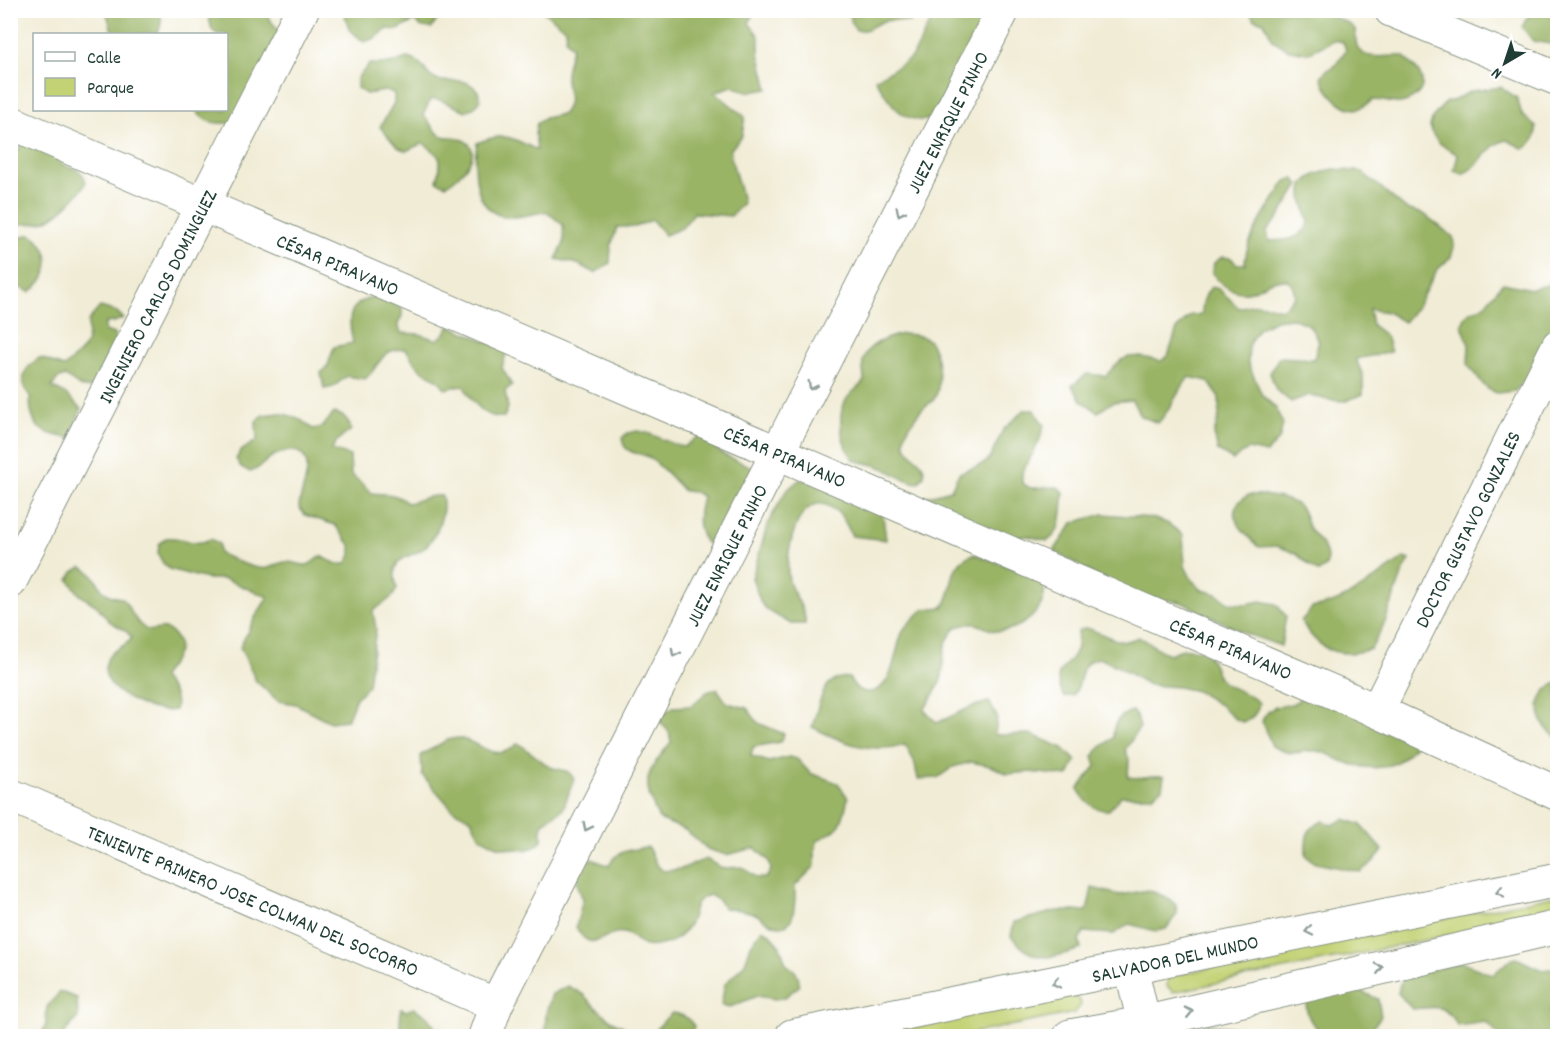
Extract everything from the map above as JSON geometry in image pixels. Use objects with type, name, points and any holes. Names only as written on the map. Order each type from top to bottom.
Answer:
[{"type":"street","name":"INGENIERO CARLOS DOMINGUEZ","points":[[10,582],[302,10]]},
{"type":"street","name":"JUEZ ENRIQUE PINHO","points":[[485,1036],[496,1005],[1003,10]]},
{"type":"street","points":[[1390,10],[1557,80]]},
{"type":"street","name":"CÉSAR PIRAVANO","points":[[10,122],[1377,711],[1557,794]]},
{"type":"street","name":"DOCTOR GUSTAVO GONZALES","points":[[1377,711],[1557,346]]},
{"type":"street","name":"TENIENTE PRIMERO JOSE COLMAN DEL SOCORRO","points":[[10,795],[496,1005]]},
{"type":"street","name":"SALVADOR DEL MUNDO","points":[[792,1036],[1557,880]]},
{"type":"street","points":[[1070,1036],[1145,1030],[1557,927]]},
{"type":"street","points":[[1131,967],[1145,1030]]},
{"type":"green space","points":[[850,10],[918,11],[917,16],[909,22],[887,20],[868,29],[856,30],[851,22]]},
{"type":"green space","points":[[947,10],[974,12],[988,23],[945,114],[929,120],[909,118],[896,108],[875,79],[908,60],[914,54],[933,18]]},
{"type":"green space","points":[[1249,10],[1323,11],[1347,22],[1355,29],[1357,46],[1361,52],[1378,57],[1403,56],[1412,64],[1422,79],[1421,89],[1414,98],[1402,103],[1372,100],[1364,106],[1349,108],[1335,99],[1321,77],[1335,66],[1346,50],[1343,42],[1333,40],[1309,53],[1289,50],[1273,40],[1264,22],[1254,19]]},
{"type":"green space","points":[[106,11],[161,11],[161,23],[158,33],[113,33]]},
{"type":"green space","points":[[207,11],[265,11],[281,33],[234,123],[207,121],[197,111],[228,111],[228,33],[216,33],[212,30]]},
{"type":"green space","points":[[347,11],[429,11],[437,20],[432,28],[422,27],[414,21],[398,30],[388,29],[364,42],[349,29],[345,15]]},
{"type":"green space","points":[[543,11],[755,11],[749,23],[759,36],[759,53],[768,89],[750,92],[732,86],[715,92],[745,117],[742,136],[730,150],[743,203],[731,216],[694,213],[682,228],[665,235],[652,220],[635,227],[617,227],[611,246],[610,263],[595,273],[578,264],[556,259],[564,243],[563,225],[547,212],[513,217],[500,215],[490,210],[478,190],[475,166],[477,143],[502,137],[521,142],[537,150],[535,133],[537,123],[545,118],[563,114],[568,103],[566,73],[572,47],[566,39],[566,29]]},
{"type":"green space","points":[[1531,11],[1557,11],[1557,45],[1533,41],[1522,27]]},
{"type":"green space","points":[[407,58],[422,65],[432,78],[443,81],[463,81],[478,91],[480,100],[475,107],[466,111],[440,100],[431,99],[423,115],[439,134],[444,137],[461,139],[469,144],[472,150],[472,156],[464,170],[446,185],[437,181],[440,163],[434,152],[423,143],[406,151],[397,147],[380,127],[394,103],[394,93],[385,91],[366,94],[357,88],[357,78],[370,64],[390,64]]},
{"type":"green space","points":[[1501,87],[1517,98],[1522,115],[1536,126],[1534,140],[1524,149],[1507,140],[1494,146],[1475,166],[1462,174],[1454,170],[1458,155],[1439,143],[1433,135],[1430,126],[1433,117],[1446,102],[1471,91]]},
{"type":"green space","points":[[25,142],[50,146],[59,161],[65,166],[79,170],[86,182],[72,200],[52,217],[39,223],[11,227],[11,170],[18,150]]},
{"type":"green space","points":[[1334,169],[1362,172],[1406,209],[1424,214],[1453,237],[1454,247],[1451,257],[1437,270],[1416,308],[1404,322],[1387,312],[1369,309],[1372,325],[1386,336],[1391,352],[1356,359],[1363,376],[1363,394],[1346,401],[1328,400],[1309,395],[1291,402],[1276,390],[1270,373],[1279,357],[1314,359],[1319,341],[1309,325],[1292,318],[1275,320],[1258,329],[1249,344],[1248,363],[1262,395],[1275,407],[1283,424],[1279,440],[1266,453],[1248,449],[1233,460],[1218,451],[1214,434],[1219,416],[1219,397],[1208,381],[1189,377],[1158,423],[1140,416],[1132,400],[1113,402],[1098,412],[1082,401],[1072,386],[1087,374],[1106,376],[1119,362],[1130,357],[1161,361],[1168,356],[1177,329],[1191,315],[1202,315],[1204,300],[1211,287],[1219,289],[1239,308],[1260,304],[1281,309],[1289,303],[1295,296],[1293,286],[1287,280],[1272,281],[1248,292],[1236,291],[1225,286],[1215,277],[1212,272],[1214,263],[1222,257],[1231,258],[1237,264],[1245,264],[1249,243],[1260,221],[1286,181],[1294,178],[1299,185],[1279,217],[1267,231],[1269,241],[1287,239],[1302,233],[1309,223],[1303,202],[1303,187],[1312,177]]},
{"type":"green space","points":[[30,234],[44,247],[48,263],[46,271],[43,279],[29,292],[20,287],[11,290],[11,243],[13,240]]},
{"type":"green space","points":[[1503,283],[1531,289],[1548,285],[1557,286],[1557,366],[1522,383],[1515,391],[1497,393],[1488,389],[1468,365],[1469,345],[1462,325],[1469,313],[1483,306]]},
{"type":"green space","points":[[378,295],[402,308],[402,316],[398,324],[401,333],[419,334],[437,340],[450,326],[507,350],[502,368],[512,385],[505,391],[508,408],[504,417],[491,415],[479,408],[463,385],[445,389],[438,380],[419,368],[406,349],[385,355],[365,379],[347,376],[333,387],[324,389],[321,373],[328,365],[334,347],[353,343],[350,317],[355,306]]},
{"type":"green space","points":[[100,307],[117,312],[123,318],[105,323],[105,331],[114,334],[116,342],[92,388],[81,387],[65,376],[57,379],[52,387],[67,395],[81,409],[70,438],[51,434],[39,428],[32,416],[30,396],[23,380],[24,375],[29,366],[39,358],[64,367],[84,348],[88,321]]},
{"type":"green space","points":[[902,334],[920,336],[930,342],[934,349],[939,376],[934,399],[918,414],[910,425],[904,440],[907,449],[923,467],[924,476],[918,483],[880,467],[854,460],[846,447],[841,424],[845,402],[864,381],[865,355],[878,342]]},
{"type":"green space","points":[[1024,410],[1034,410],[1044,425],[1039,442],[1022,473],[1022,483],[1030,488],[1058,487],[1064,493],[1061,520],[1052,537],[1047,541],[1028,536],[1008,537],[918,504],[925,497],[951,490],[959,473],[985,463],[991,456],[1003,430]]},
{"type":"green space","points":[[280,413],[298,418],[313,429],[322,427],[334,413],[346,418],[351,430],[336,442],[332,450],[350,456],[351,474],[372,493],[394,496],[407,503],[442,496],[443,510],[433,538],[420,551],[396,565],[397,589],[392,597],[373,611],[376,629],[368,685],[356,698],[347,720],[330,722],[296,704],[278,701],[256,681],[240,647],[268,597],[225,579],[207,579],[169,569],[158,554],[159,544],[166,538],[193,542],[211,539],[219,544],[219,553],[257,568],[268,568],[286,562],[307,565],[320,556],[337,564],[346,564],[351,555],[351,546],[335,525],[305,515],[299,507],[307,471],[305,458],[300,453],[283,452],[250,472],[241,467],[236,459],[241,451],[257,440],[256,421],[263,415]]},
{"type":"green space","points":[[638,431],[684,447],[699,436],[724,455],[750,466],[755,472],[753,481],[724,517],[723,534],[717,541],[706,543],[700,532],[699,515],[702,496],[684,491],[656,463],[646,456],[629,451],[624,446],[622,438],[628,433]]},
{"type":"green space","points":[[799,480],[808,480],[882,509],[886,540],[852,536],[843,519],[832,508],[819,504],[809,508],[794,531],[788,563],[789,581],[802,607],[805,624],[791,624],[767,610],[761,603],[752,578],[768,523],[786,491]]},
{"type":"green space","points":[[1248,495],[1277,497],[1297,505],[1303,512],[1310,530],[1326,551],[1326,567],[1318,572],[1295,553],[1277,546],[1259,547],[1241,528],[1235,515],[1235,508],[1239,501]]},
{"type":"green space","points":[[1103,514],[1152,518],[1167,523],[1183,535],[1185,566],[1192,580],[1202,590],[1217,594],[1229,603],[1245,604],[1261,601],[1276,604],[1286,616],[1281,646],[1247,634],[1181,602],[1151,598],[1121,590],[1054,551],[1073,523]]},
{"type":"green space","points":[[974,554],[1043,579],[1043,599],[1033,616],[1017,627],[994,631],[973,624],[956,627],[945,645],[941,680],[924,710],[937,723],[971,707],[989,702],[997,717],[995,735],[1030,734],[1063,748],[1076,761],[1068,776],[1029,772],[1008,774],[991,766],[971,762],[953,767],[937,778],[918,779],[914,761],[905,745],[879,748],[857,745],[812,727],[823,693],[833,681],[849,678],[857,688],[866,692],[879,689],[885,683],[890,675],[904,629],[924,609],[943,607],[955,570],[965,558]]},
{"type":"green space","points":[[1404,558],[1410,560],[1403,572],[1385,622],[1371,649],[1349,653],[1330,650],[1315,639],[1301,621],[1312,608],[1349,595]]},
{"type":"green space","points":[[81,567],[93,575],[107,593],[122,598],[144,628],[166,629],[177,640],[179,646],[176,657],[162,678],[175,696],[175,710],[165,711],[141,705],[129,699],[110,683],[105,673],[108,658],[132,638],[126,631],[109,621],[97,606],[80,595],[69,580],[73,572]]},
{"type":"green space","points":[[1086,628],[1118,640],[1125,641],[1138,637],[1170,654],[1186,649],[1204,652],[1212,661],[1220,679],[1259,703],[1256,713],[1242,722],[1197,691],[1149,685],[1099,658],[1089,661],[1083,669],[1073,695],[1064,697],[1058,680],[1059,674],[1073,657],[1077,646],[1078,631]]},
{"type":"green space","points":[[1341,677],[1352,680],[1416,743],[1401,759],[1384,767],[1363,767],[1321,752],[1291,753],[1272,746],[1262,721],[1267,713],[1277,707],[1295,703],[1304,691],[1331,678]]},
{"type":"green space","points":[[1557,683],[1557,737],[1544,725],[1539,709],[1543,694]]},
{"type":"green space","points":[[717,689],[727,703],[747,708],[758,723],[784,734],[780,742],[753,747],[751,756],[769,762],[789,757],[797,759],[810,773],[838,783],[848,798],[840,824],[833,832],[818,840],[815,849],[815,866],[795,886],[793,916],[785,925],[779,926],[750,912],[724,908],[710,895],[699,900],[687,928],[679,937],[668,943],[647,946],[624,933],[593,941],[587,940],[576,927],[583,899],[578,887],[577,876],[581,866],[592,859],[609,866],[620,853],[648,847],[656,864],[663,871],[681,869],[706,859],[722,868],[742,867],[757,878],[766,878],[771,870],[769,861],[755,848],[726,855],[707,849],[685,830],[659,819],[649,795],[648,779],[651,771],[671,742],[669,732],[657,718],[673,707],[691,706],[707,692]]},
{"type":"green space","points":[[1132,711],[1140,727],[1125,750],[1129,759],[1128,777],[1164,776],[1162,788],[1152,796],[1121,796],[1109,810],[1099,809],[1087,802],[1078,789],[1096,766],[1093,757],[1098,749],[1113,738],[1117,721]]},
{"type":"green space","points":[[457,738],[495,752],[510,750],[518,743],[550,767],[569,772],[574,779],[563,809],[542,824],[542,841],[535,847],[525,850],[499,847],[480,837],[471,819],[453,810],[422,775],[421,755],[447,740]]},
{"type":"green space","points":[[1344,819],[1361,825],[1383,850],[1360,872],[1316,863],[1306,856],[1306,839],[1312,828],[1323,821],[1333,825]]},
{"type":"green space","points":[[1092,888],[1120,895],[1148,890],[1166,897],[1176,905],[1177,914],[1166,929],[1156,931],[1129,924],[1114,934],[1084,932],[1079,940],[1081,949],[1051,957],[1035,955],[1027,951],[1011,936],[1014,922],[1056,911],[1087,911]]},
{"type":"green space","points":[[1557,895],[1557,913],[1173,992],[1167,986],[1167,978],[1171,976]]},
{"type":"green space","points":[[762,929],[772,935],[778,943],[786,964],[798,975],[799,986],[785,997],[776,999],[757,996],[730,1007],[721,1005],[725,984],[745,963],[751,945]]},
{"type":"green space","points":[[1516,958],[1542,970],[1557,968],[1557,1004],[1550,1010],[1557,1017],[1557,1036],[1499,1036],[1486,1022],[1458,1026],[1448,1013],[1439,1008],[1412,1009],[1398,993],[1400,984],[1406,977],[1460,962],[1493,975],[1508,961]]},
{"type":"green space","points":[[1330,982],[1378,999],[1381,1016],[1370,1031],[1370,1036],[1326,1033],[1311,1022],[1307,1012],[1306,998]]},
{"type":"green space","points":[[568,986],[584,995],[612,1021],[642,1036],[545,1036],[546,1013],[552,994]]},
{"type":"green space","points":[[60,992],[77,998],[78,1017],[62,1036],[41,1036],[46,1024],[47,1007]]},
{"type":"green space","points":[[1072,995],[1080,1000],[1081,1005],[1074,1013],[958,1036],[869,1036]]},
{"type":"green space","points":[[414,1008],[427,1016],[441,1036],[399,1036],[401,1009],[406,1011]]},
{"type":"green space","points":[[672,1013],[682,1015],[694,1026],[691,1036],[646,1036],[653,1032]]},
{"type":"green space","points":[[1207,1024],[1247,1029],[1265,1034],[1265,1036],[1180,1036]]}]
